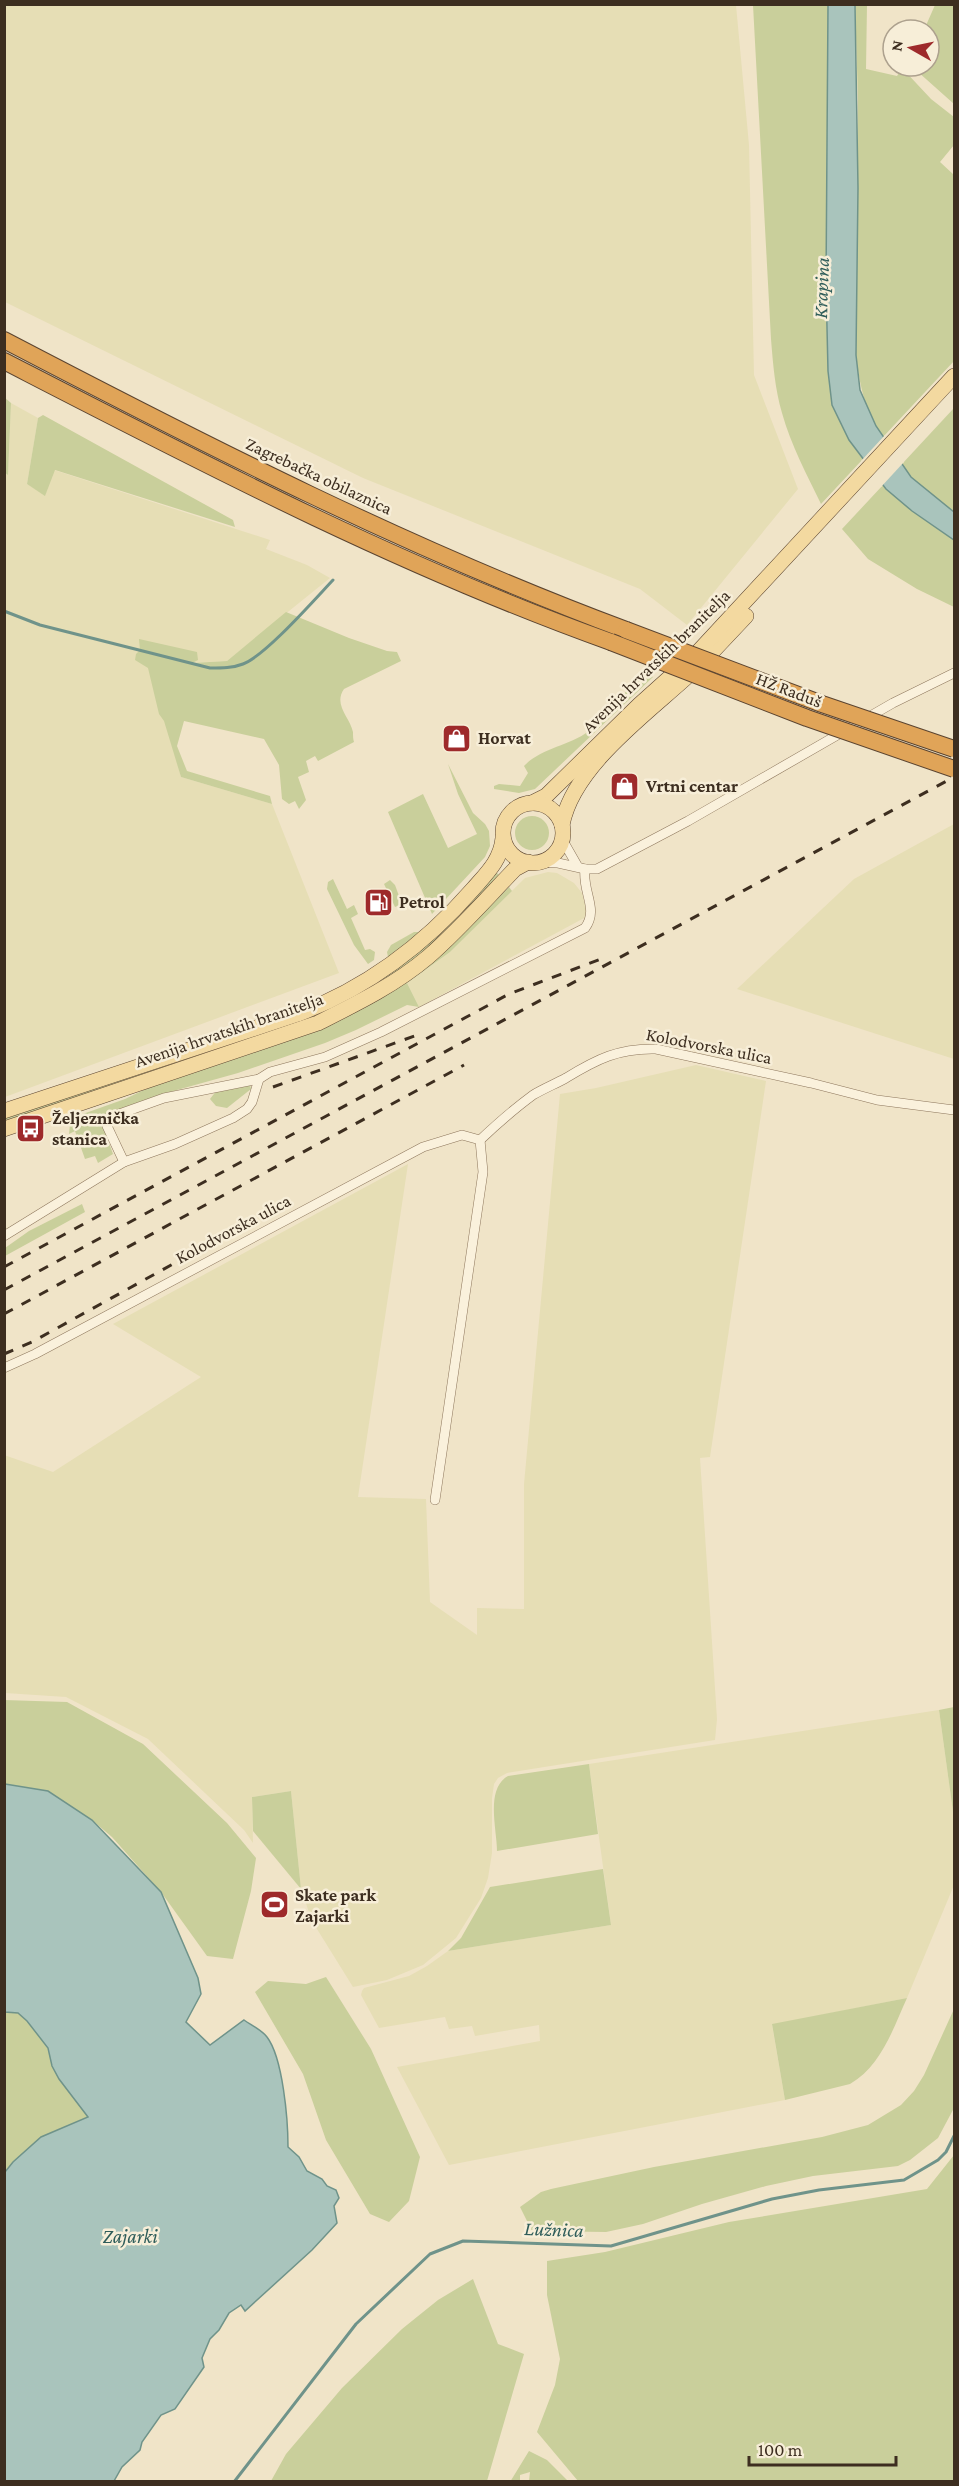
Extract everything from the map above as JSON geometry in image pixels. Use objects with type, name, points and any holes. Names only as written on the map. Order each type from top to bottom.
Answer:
[{"type":"highway","name":"Zagrebačka obilaznica","points":[[4,340],[157,420],[345,511],[565,607],[626,630]]},
{"type":"highway","name":"Zagrebačka obilaznica","points":[[4,361],[159,441],[342,530],[559,624],[611,642]]},
{"type":"highway","name":"HŽ Raduš","points":[[626,630],[822,704],[954,749]]},
{"type":"highway","name":"HŽ Raduš","points":[[611,642],[807,718],[954,769]]},
{"type":"main road","points":[[806,544],[954,376]]},
{"type":"main road","points":[[806,544],[954,392]]},
{"type":"main road","name":"Avenija hrvatskih branitelja","points":[[532,802],[546,796],[626,717],[688,662],[806,544]]},
{"type":"main road","name":"Avenija hrvatskih branitelja","points":[[562,832],[567,805],[575,791],[612,746],[711,654],[806,544]]},
{"type":"main road","points":[[532,802],[547,806],[559,818],[562,832],[553,855],[532,862],[512,854],[503,838],[502,831],[507,816],[518,806],[532,802]]},
{"type":"main road","name":"Avenija hrvatskih branitelja","points":[[4,1110],[298,1014],[336,997],[384,970],[438,925],[496,861],[503,838]]},
{"type":"main road","name":"Avenija hrvatskih branitelja","points":[[4,1129],[318,1023],[358,1003],[389,986],[427,958],[515,869],[532,862]]},
{"type":"street","points":[[532,862],[597,869],[688,821],[893,703],[954,673]]},
{"type":"street","points":[[124,1162],[107,1126],[108,1118],[164,1098],[259,1079],[270,1072],[326,1057],[381,1032],[526,956],[585,928],[593,912],[584,887],[582,868],[562,832]]},
{"type":"street","name":"Kolodvorska ulica","points":[[4,1368],[35,1354],[423,1147],[462,1135],[480,1140],[535,1094],[588,1063],[634,1049],[667,1052],[811,1083],[877,1100],[954,1110]]},
{"type":"street","points":[[4,1236],[124,1162],[175,1144],[240,1113],[252,1102],[259,1079]]},
{"type":"street","points":[[435,1500],[483,1172],[480,1140]]},
{"type":"shaded area","points":[[4,5],[736,5],[749,145],[754,375],[798,489],[687,625],[640,589],[363,478],[5,302]]},
{"type":"shaded area","points":[[11,403],[38,418],[27,484],[45,495],[54,470],[270,540],[266,549],[307,565],[330,578],[227,661],[152,665],[181,777],[272,804],[339,973],[5,1097],[4,472],[8,474]]},
{"type":"shaded area","points":[[954,824],[954,1059],[737,989],[854,879]]},
{"type":"shaded area","points":[[548,872],[557,873],[574,883],[582,893],[587,911],[586,917],[419,1007],[407,983],[450,952],[525,878]]},
{"type":"shaded area","points":[[696,1065],[766,1081],[710,1457],[700,1458],[717,1719],[715,1740],[507,1773],[498,1778],[494,1784],[492,1798],[492,1853],[488,1878],[481,1898],[456,1938],[423,1965],[387,1980],[353,1987],[312,1921],[301,1889],[291,1791],[252,1797],[253,1843],[244,1830],[148,1739],[66,1697],[5,1693],[4,1455],[53,1472],[201,1377],[113,1324],[408,1164],[358,1497],[426,1499],[430,1602],[477,1635],[477,1608],[524,1609],[524,1484],[560,1094]]},
{"type":"shaded area","points":[[939,1710],[954,1819],[954,1885],[907,1998],[772,2025],[785,2100],[449,2165],[397,2067],[540,2041],[539,2025],[475,2036],[472,2026],[449,2029],[445,2017],[379,2028],[361,1995],[362,1991],[364,1988],[409,1976],[448,1951],[611,1925],[589,1764]]},
{"type":"green space","points":[[753,5],[828,5],[826,284],[829,371],[832,405],[849,440],[863,459],[821,504],[790,437],[780,404],[775,376],[771,339]]},
{"type":"green space","points":[[855,5],[867,5],[866,69],[881,72],[881,78],[911,78],[931,99],[954,117],[954,145],[940,162],[954,175],[954,361],[883,437],[864,398],[856,355],[858,99]]},
{"type":"green space","points":[[935,5],[954,5],[954,104],[925,78],[941,78],[941,18],[929,18]]},
{"type":"green space","points":[[4,397],[11,403],[8,475],[4,472]]},
{"type":"green space","points":[[954,408],[954,512],[911,477],[902,464]]},
{"type":"green space","points":[[43,415],[233,520],[235,527],[55,470],[45,496],[27,484],[38,418]]},
{"type":"green space","points":[[883,485],[912,511],[954,540],[954,607],[917,589],[868,559],[842,529]]},
{"type":"green space","points":[[286,612],[349,638],[387,651],[397,652],[401,661],[344,689],[340,700],[341,706],[353,732],[354,742],[318,761],[315,756],[306,761],[309,772],[298,777],[306,800],[299,809],[295,801],[289,804],[282,799],[279,765],[264,739],[184,721],[177,746],[187,771],[270,796],[272,804],[181,777],[164,721],[159,714],[148,668],[135,660],[140,650],[139,639],[197,652],[198,660],[192,663],[227,661]]},
{"type":"green space","points":[[642,672],[653,677],[535,789],[519,793],[494,789],[494,786],[499,784],[520,786],[528,773],[524,766],[539,755],[581,736],[597,725]]},
{"type":"green space","points":[[448,764],[473,813],[489,831],[490,846],[485,857],[432,914],[388,812],[423,794],[448,848],[477,834],[458,794]]},
{"type":"green space","points":[[532,816],[544,821],[549,833],[544,845],[532,850],[520,845],[515,833],[520,821]]},
{"type":"green space","points":[[496,872],[500,876],[435,944],[388,979],[328,1013],[5,1122],[4,1118],[325,1010]]},
{"type":"green space","points":[[333,879],[347,909],[354,905],[358,914],[351,918],[365,950],[370,949],[375,952],[374,960],[368,964],[354,945],[327,889],[328,882]]},
{"type":"green space","points":[[390,880],[395,885],[402,904],[395,907],[384,884]]},
{"type":"green space","points":[[509,887],[512,891],[450,952],[407,983],[419,1007],[407,1005],[325,1043],[238,1073],[102,1115],[100,1118],[113,1154],[98,1163],[95,1156],[85,1159],[75,1131],[69,1134],[70,1124],[80,1115],[125,1099],[152,1086],[316,1030],[479,917]]},
{"type":"green space","points":[[414,932],[418,934],[388,957],[387,952],[391,945]]},
{"type":"green space","points":[[250,1084],[251,1089],[227,1108],[216,1106],[210,1099],[217,1090]]},
{"type":"green space","points":[[82,1204],[85,1212],[5,1256],[5,1248],[29,1231]]},
{"type":"green space","points":[[4,1700],[67,1702],[143,1744],[227,1823],[256,1858],[251,1891],[233,1959],[207,1956],[161,1892],[112,1837],[92,1820],[48,1791],[5,1784]]},
{"type":"green space","points":[[954,1707],[954,1819],[939,1710]]},
{"type":"green space","points":[[589,1764],[598,1834],[497,1851],[494,1800],[501,1782],[508,1776]]},
{"type":"green space","points":[[291,1791],[301,1889],[253,1831],[252,1797]]},
{"type":"green space","points":[[603,1869],[611,1925],[448,1951],[461,1938],[490,1887]]},
{"type":"green space","name":"Skate park Zajarki","points":[[270,1894],[285,1903],[281,1914],[275,1911],[270,1914],[261,1912],[264,1895]]},
{"type":"green space","points":[[326,1977],[371,2049],[420,2157],[409,2201],[389,2222],[370,2214],[326,2140],[303,2074],[255,1992],[268,1981],[306,1984]]},
{"type":"green space","points":[[907,1998],[885,2046],[861,2076],[850,2084],[785,2100],[772,2024]]},
{"type":"green space","points":[[954,2009],[954,2108],[938,2138],[910,2160],[898,2166],[813,2176],[766,2186],[643,2224],[606,2232],[532,2231],[520,2207],[541,2192],[551,2189],[654,2167],[822,2137],[868,2125],[901,2105],[914,2091],[924,2075]]},
{"type":"green space","points":[[6,2011],[18,2013],[48,2048],[52,2066],[59,2079],[88,2117],[41,2137],[5,2172]]},
{"type":"green space","points":[[954,2155],[954,2481],[578,2481],[537,2432],[555,2385],[560,2359],[547,2295],[547,2261],[605,2252],[729,2222],[927,2189]]},
{"type":"green space","points":[[473,2279],[498,2344],[524,2354],[487,2481],[271,2481],[286,2454],[342,2388],[402,2329],[438,2300]]},
{"type":"green space","points":[[529,2451],[547,2460],[568,2481],[529,2481],[530,2472],[520,2475],[520,2481],[510,2482]]},
{"type":"water","points":[[828,5],[855,5],[858,188],[856,355],[860,390],[876,426],[911,477],[954,512],[954,540],[912,511],[886,489],[849,440],[832,405],[828,371],[826,284]]},
{"type":"water","name":"Zajarki","points":[[5,1784],[48,1791],[92,1820],[161,1892],[198,1978],[201,1994],[186,2022],[210,2045],[244,2020],[265,2034],[277,2059],[281,2074],[286,2106],[288,2147],[299,2157],[307,2171],[336,2190],[339,2198],[334,2206],[337,2223],[312,2250],[245,2311],[241,2305],[229,2313],[219,2330],[210,2339],[202,2358],[204,2367],[175,2409],[161,2415],[142,2442],[140,2450],[122,2467],[114,2481],[5,2481],[5,2172],[41,2137],[88,2117],[59,2079],[52,2066],[48,2048],[27,2021],[18,2013],[5,2012]]},
{"type":"pier","points":[[885,435],[904,462],[881,487],[861,461]]},
{"type":"waterway","points":[[4,611],[40,625],[210,668],[227,667],[243,664],[264,650],[333,580]]},
{"type":"waterway","name":"Lužnica","points":[[234,2482],[356,2324],[430,2254],[463,2241],[611,2246],[772,2199],[819,2190],[904,2180],[938,2160],[946,2152],[954,2136]]},
{"type":"railway","points":[[4,1290],[954,777]]},
{"type":"railway","points":[[4,1267],[509,994],[606,957]]},
{"type":"railway","points":[[273,1087],[420,1034]]},
{"type":"railway","points":[[4,1314],[464,1065]]},
{"type":"railway","points":[[4,1354],[32,1342],[220,1238]]},
{"type":"place","name":"Horvat","points":[[457,738]]},
{"type":"place","name":"Vrtni centar","points":[[625,786]]},
{"type":"place","name":"Petrol","points":[[378,902]]},
{"type":"place","name":"Željeznička stanica","points":[[31,1128]]},
{"type":"place","name":"Skate park Zajarki","points":[[274,1905]]},
{"type":"water label","name":"Krapina","points":[[821,288]]}]
